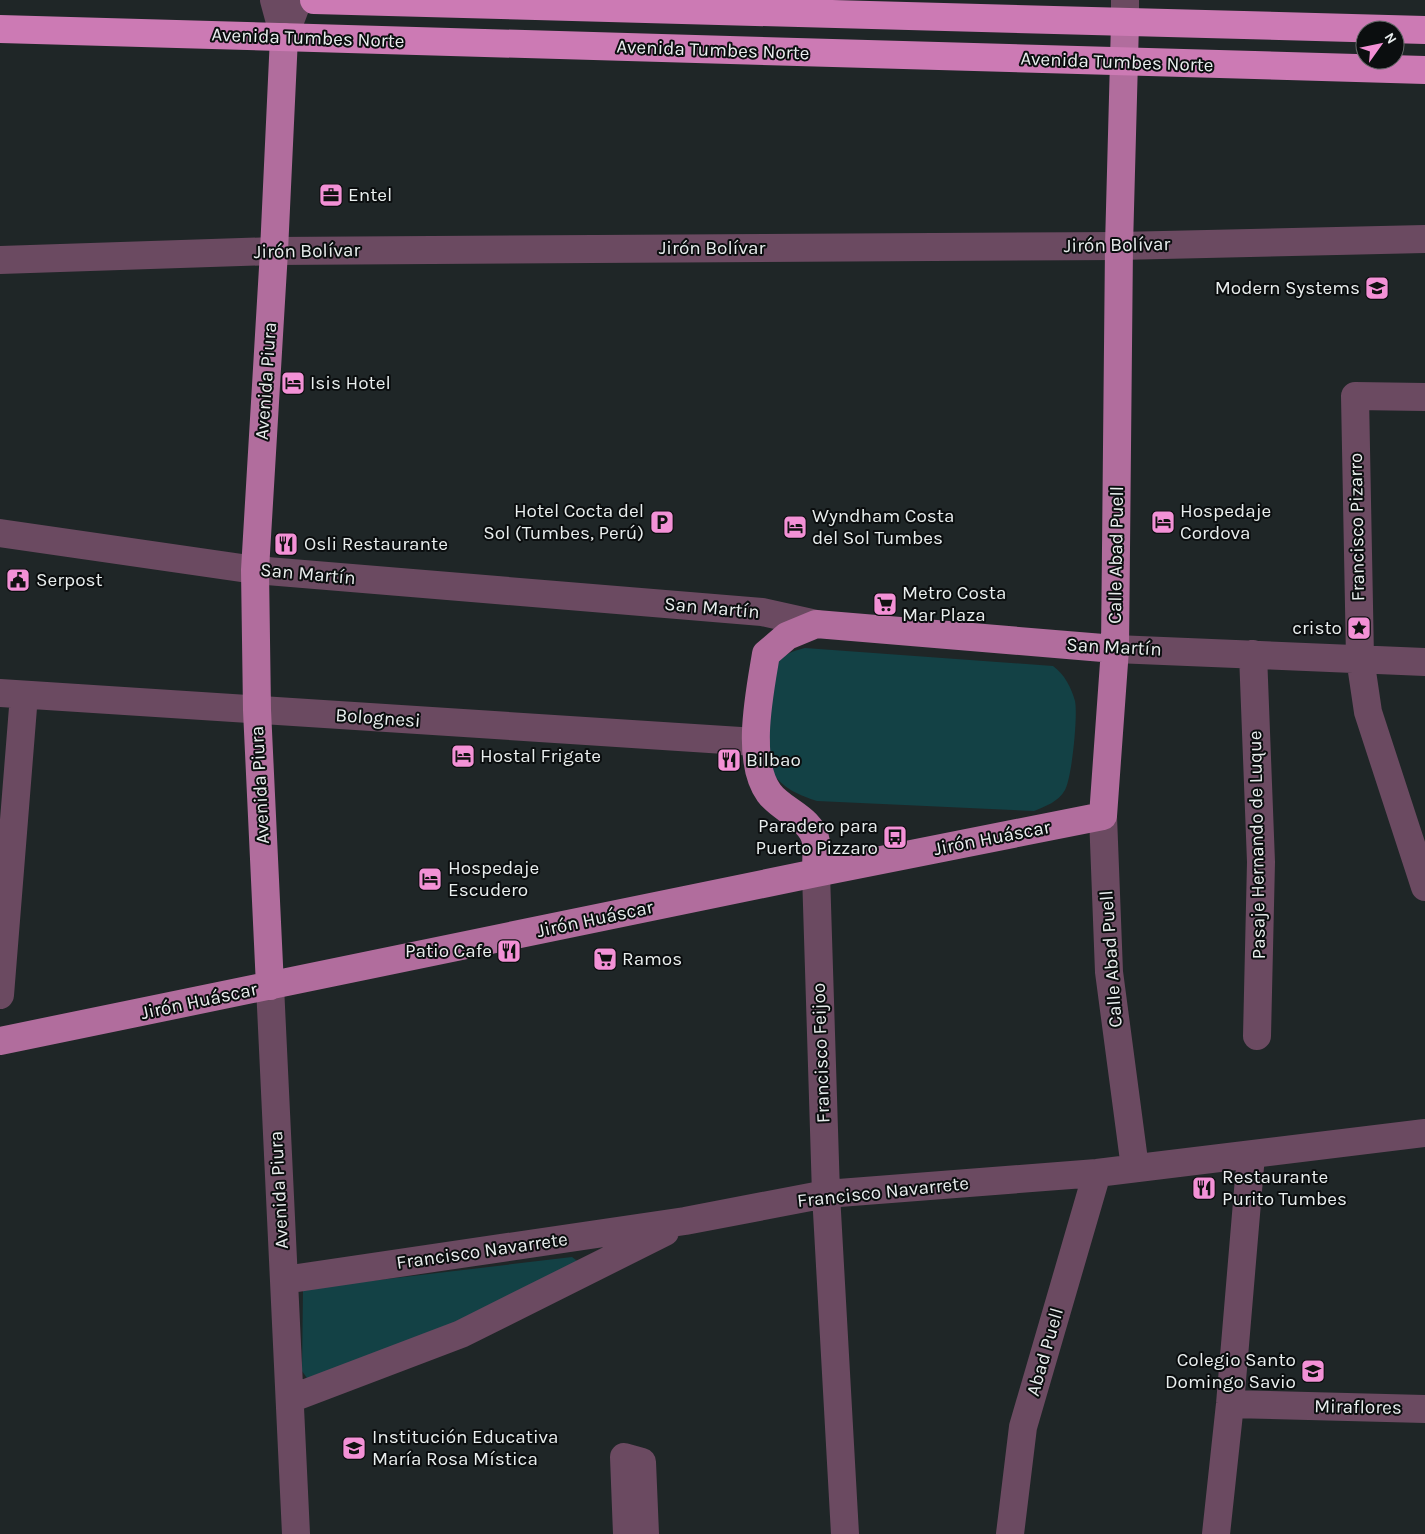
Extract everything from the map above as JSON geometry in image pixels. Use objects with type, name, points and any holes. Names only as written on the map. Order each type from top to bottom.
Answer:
[{"type":"highway","name":"Avenida Tumbes Norte","points":[[314,0],[1125,11],[1425,30]]},
{"type":"highway","name":"Avenida Tumbes Norte","points":[[0,29],[1425,70]]},
{"type":"main road","name":"Calle Abad Puell","points":[[1103,816],[1115,649],[1119,246],[1122,62],[1125,11]]},
{"type":"main road","name":"Avenida Piura","points":[[270,986],[257,710],[255,570],[274,251],[284,37]]},
{"type":"main road","name":"San Martín","points":[[816,624],[1115,649]]},
{"type":"main road","name":"Francisco Feijoo","points":[[816,624],[787,636],[766,654],[756,742],[760,774],[769,793],[785,809],[807,824],[816,840],[816,873]]},
{"type":"main road","name":"Jirón Huáscar","points":[[0,1041],[816,873],[1103,816]]},
{"type":"street","name":"Avenida Piura","points":[[274,0],[284,37]]},
{"type":"street","name":"Avenida Piura","points":[[284,37],[298,0]]},
{"type":"street","name":"Jirón Bolívar","points":[[0,260],[274,251],[1119,246],[1425,239]]},
{"type":"street","name":"Francisco Pizarro","points":[[1425,396],[1355,396],[1360,658],[1368,712],[1425,887]]},
{"type":"street","name":"San Martín","points":[[0,532],[255,570],[762,612],[816,624]]},
{"type":"street","name":"San Martín","points":[[1115,649],[1425,662]]},
{"type":"street","name":"Pasaje Hernando de Luque","points":[[1253,654],[1261,862],[1257,1036]]},
{"type":"street","name":"Bolognesi","points":[[12,694],[756,742]]},
{"type":"street","points":[[0,994],[12,694]]},
{"type":"street","name":"Calle Abad Puell","points":[[1103,816],[1109,972],[1135,1168]]},
{"type":"street","name":"Francisco Feijoo","points":[[816,873],[826,1194],[845,1534]]},
{"type":"street","name":"Avenida Piura","points":[[270,986],[296,1534]]},
{"type":"street","name":"Francisco Navarrete","points":[[284,1280],[685,1222],[826,1194],[1097,1173],[1425,1133]]},
{"type":"street","points":[[1216,1534],[1230,1404],[1252,1155]]},
{"type":"street","name":"Abad Puell","points":[[1010,1534],[1023,1427],[1097,1173]]},
{"type":"street","points":[[290,1399],[461,1334],[685,1222]]},
{"type":"street","name":"Miraflores","points":[[1230,1404],[1425,1408]]},
{"type":"street","points":[[627,1534],[624,1457],[642,1462],[644,1534]]},
{"type":"shaded area","points":[[805,648],[1053,666],[1061,673],[1069,686],[1076,708],[1072,760],[1065,790],[1055,801],[1034,811],[817,801],[792,791],[777,778],[769,761],[767,748],[768,720],[774,665],[788,654]]},
{"type":"shaded area","points":[[572,1257],[580,1263],[576,1273],[309,1381],[302,1371],[303,1289]]},
{"type":"place","name":"Entel","points":[[331,195]]},
{"type":"place","name":"Modern Systems","points":[[1377,288]]},
{"type":"place","name":"Isis Hotel","points":[[293,383]]},
{"type":"place","name":"Hotel Cocta del Sol (Tumbes, Perú)","points":[[662,522]]},
{"type":"place","name":"Hospedaje Cordova","points":[[1163,522]]},
{"type":"place","name":"Wyndham Costa del Sol Tumbes","points":[[795,527]]},
{"type":"place","name":"Osli Restaurante","points":[[286,544]]},
{"type":"place","name":"Serpost","points":[[18,580]]},
{"type":"place","name":"Metro Costa Mar Plaza","points":[[885,604]]},
{"type":"place","name":"cristo","points":[[1359,628]]},
{"type":"place","name":"Hostal Frigate","points":[[463,756]]},
{"type":"place","name":"Bilbao","points":[[729,760]]},
{"type":"place","name":"Paradero para Puerto Pizzaro","points":[[895,837]]},
{"type":"place","name":"Hospedaje Escudero","points":[[430,879]]},
{"type":"place","name":"Patio Cafe","points":[[509,951]]},
{"type":"place","name":"Ramos","points":[[605,959]]},
{"type":"place","name":"Restaurante Purito Tumbes","points":[[1204,1188]]},
{"type":"place","name":"Colegio Santo Domingo Savio","points":[[1313,1371]]},
{"type":"place","name":"Institución Educativa María Rosa Mística","points":[[354,1448]]}]
